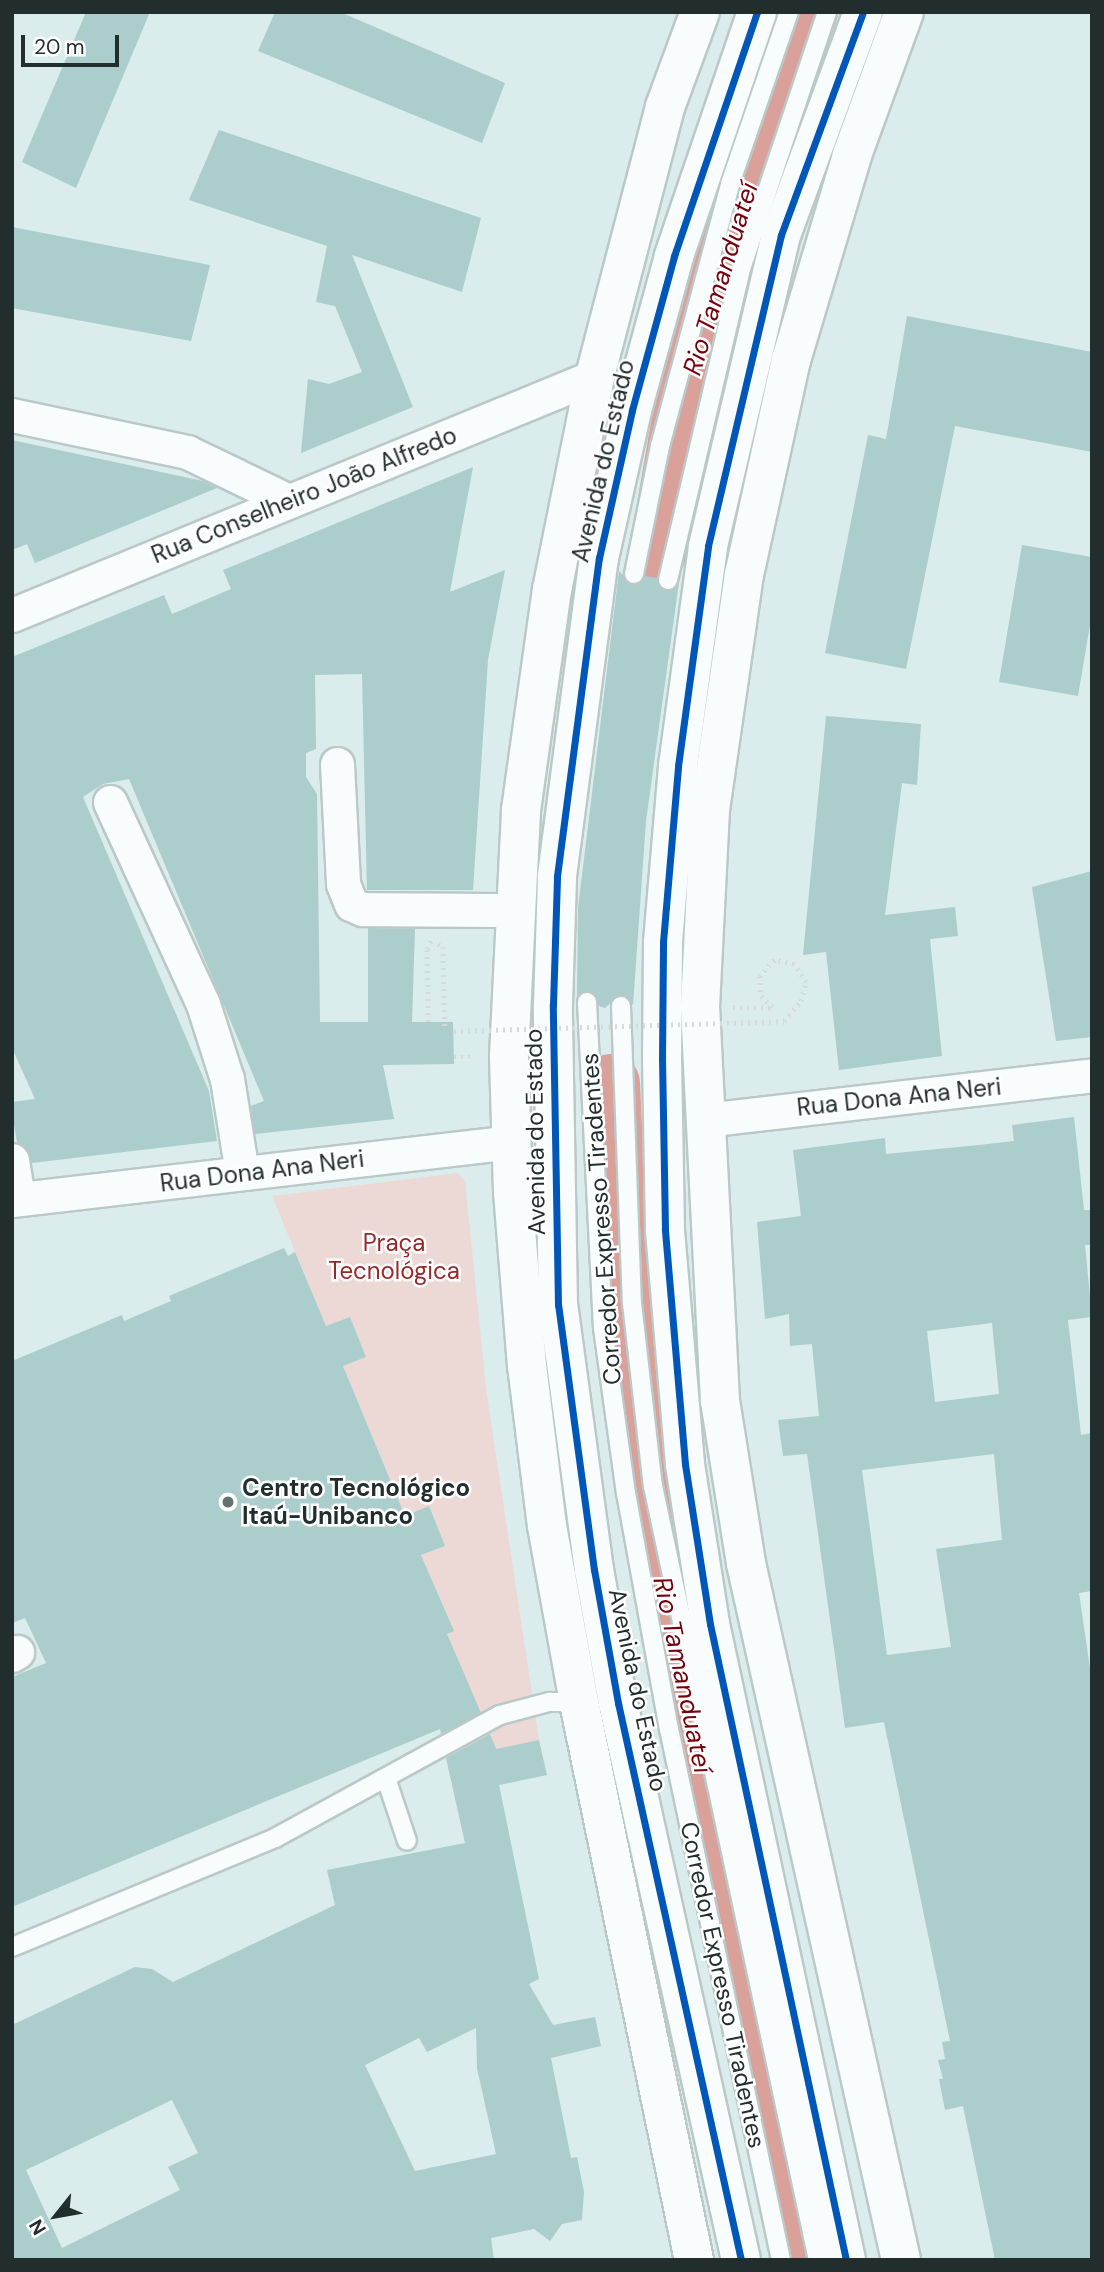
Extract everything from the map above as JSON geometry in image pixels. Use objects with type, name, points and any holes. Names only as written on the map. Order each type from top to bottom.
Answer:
[{"type":"main road","name":"Avenida do Estado","points":[[694,2260],[579,1702],[547,1526],[527,1366],[512,1142],[510,1042],[521,810],[552,590],[595,376],[665,107],[700,12]]},
{"type":"main road","name":"Avenida do Estado","points":[[741,2260],[681,1973],[618,1703],[594,1570],[558,1305],[553,1187],[553,1005],[557,876],[599,558],[632,410],[674,256],[757,12]]},
{"type":"main road","points":[[846,2260],[710,1624],[685,1464],[665,1229],[662,1034],[663,942],[678,766],[708,546],[781,235],[863,12]]},
{"type":"main road","points":[[901,2260],[746,1563],[720,1401],[701,1007],[709,824],[744,575],[791,360],[852,155],[904,12]]},
{"type":"street","name":"Rua Conselheiro João Alfredo","points":[[12,615],[595,376]]},
{"type":"street","points":[[12,415],[187,452],[289,501]]},
{"type":"street","points":[[337,764],[343,884],[351,904],[362,909],[516,910]]},
{"type":"street","points":[[110,802],[204,1004],[227,1079],[242,1173]]},
{"type":"street","name":"Rua Dona Ana Neri","points":[[705,1120],[1092,1075]]},
{"type":"street","name":"Rua Dona Ana Neri","points":[[15,1200],[512,1142]]},
{"type":"street","points":[[12,1160],[15,1200]]},
{"type":"lane","points":[[634,574],[660,446],[730,184],[789,12]]},
{"type":"lane","points":[[668,580],[740,272],[827,12]]},
{"type":"lane","name":"Corredor Expresso Tiradentes","points":[[587,1002],[603,1328],[626,1493],[669,1729],[781,2260]]},
{"type":"lane","name":"Corredor Expresso Tiradentes","points":[[621,1006],[632,1303],[653,1486],[818,2260]]},
{"type":"lane","points":[[12,1947],[275,1838],[500,1715],[549,1702],[579,1702]]},
{"type":"lane","points":[[386,1778],[407,1841]]},
{"type":"path","points":[[443,947],[445,1030]]},
{"type":"path","points":[[427,950],[428,1022]]},
{"type":"path","points":[[454,1031],[784,1021],[801,1001],[806,982],[794,964],[775,960],[760,976],[761,996],[774,1008]]},
{"type":"green space","name":"Praça Tecnológica","points":[[458,1173],[465,1182],[486,1389],[539,1740],[492,1750],[447,1634],[454,1631],[421,1555],[445,1546],[405,1516],[343,1366],[366,1357],[350,1317],[326,1326],[272,1196]]},
{"type":"building","points":[[86,12],[150,12],[76,188],[22,162]]},
{"type":"building","points":[[275,12],[340,12],[505,83],[482,143],[258,51]]},
{"type":"building","points":[[219,130],[481,218],[462,292],[352,255],[413,407],[301,453],[308,379],[329,384],[362,372],[335,306],[316,302],[327,246],[189,200]]},
{"type":"building","points":[[12,227],[210,265],[191,341],[12,308]]},
{"type":"building","points":[[907,316],[1092,352],[1092,452],[955,426],[906,669],[825,653],[868,435],[886,439]]},
{"type":"building","points":[[12,440],[203,481],[217,488],[35,563],[27,544],[12,550]]},
{"type":"building","points":[[473,467],[450,592],[505,570],[488,660],[473,890],[367,890],[362,674],[315,675],[316,749],[306,753],[306,777],[317,794],[320,1022],[368,1022],[368,928],[415,929],[412,1022],[453,1022],[454,1064],[383,1065],[394,1119],[255,1134],[251,1106],[264,1101],[129,779],[103,784],[83,797],[209,1091],[217,1141],[32,1163],[27,1149],[17,1142],[12,1113],[12,1102],[35,1099],[12,1048],[12,657],[164,595],[172,614],[231,589],[223,570]]},
{"type":"building","points":[[1022,545],[1092,557],[1092,613],[1078,696],[999,682]]},
{"type":"building","points":[[619,571],[632,585],[645,576],[657,578],[666,591],[679,582],[646,821],[633,1005],[620,995],[605,1008],[599,1006],[592,992],[577,997],[578,908]]},
{"type":"building","points":[[826,716],[921,724],[917,785],[902,783],[885,915],[955,907],[958,936],[930,939],[942,1056],[839,1070],[826,952],[803,955]]},
{"type":"building","points":[[1092,871],[1092,1037],[1056,1041],[1032,887]]},
{"type":"building","points":[[1074,1117],[1084,1210],[1092,1210],[1092,1245],[1085,1245],[1092,1317],[1068,1320],[1081,1435],[1092,1433],[1092,1591],[1079,1593],[1092,1682],[1092,2260],[995,2260],[963,2106],[945,2110],[939,2079],[943,2079],[938,2060],[945,2059],[942,2042],[950,2041],[884,1722],[845,1728],[807,1454],[783,1456],[778,1420],[819,1416],[812,1344],[790,1346],[789,1314],[765,1319],[757,1222],[801,1216],[793,1150],[885,1138],[886,1154],[979,1145],[1014,1141],[1012,1125]],"holes":[[[992,1323],[999,1394],[935,1402],[927,1331]],[[994,1454],[1002,1540],[936,1549],[951,1647],[887,1655],[862,1470]]]},
{"type":"building","name":"Centro Tecnológico Itaú-Unibanco","points":[[284,1248],[288,1256],[295,1252],[326,1326],[350,1317],[366,1357],[343,1366],[405,1516],[429,1506],[445,1546],[421,1555],[454,1631],[447,1634],[481,1713],[441,1734],[440,1729],[12,1907],[12,1677],[46,1663],[25,1618],[12,1623],[12,1361],[122,1315],[124,1321],[171,1301],[169,1296]]},
{"type":"building","points":[[490,1734],[496,1749],[539,1740],[547,1775],[499,1785],[539,1979],[529,1984],[553,2025],[595,2017],[601,2046],[551,2058],[571,2158],[577,2157],[584,2192],[582,2220],[562,2224],[550,2241],[534,2229],[491,2238],[494,2260],[12,2260],[12,2025],[135,1967],[152,1969],[173,1982],[335,1905],[327,1870],[465,1843],[446,1758]],"holes":[[[476,2028],[477,2068],[496,2154],[415,2171],[365,2065],[419,2038],[427,2052]],[[172,2100],[198,2153],[168,2167],[180,2190],[62,2248],[26,2170]]]},
{"type":"waterway","name":"Rio Tamanduateí","points":[[658,552],[683,408],[737,215],[809,12]]},
{"type":"waterway","name":"Rio Tamanduateí","points":[[611,1083],[621,1304],[645,1496],[803,2260]]},
{"type":"cycle path","points":[[741,2260],[618,1703],[594,1570],[558,1305],[553,1005],[557,876],[599,558],[632,410],[674,256],[757,12]]},
{"type":"cycle path","points":[[846,2260],[710,1624],[685,1464],[665,1229],[662,1060],[663,942],[678,766],[708,546],[781,235],[863,12]]},
{"type":"place","name":"Centro Tecnológico Itaú-Unibanco","points":[[228,1502]]}]
